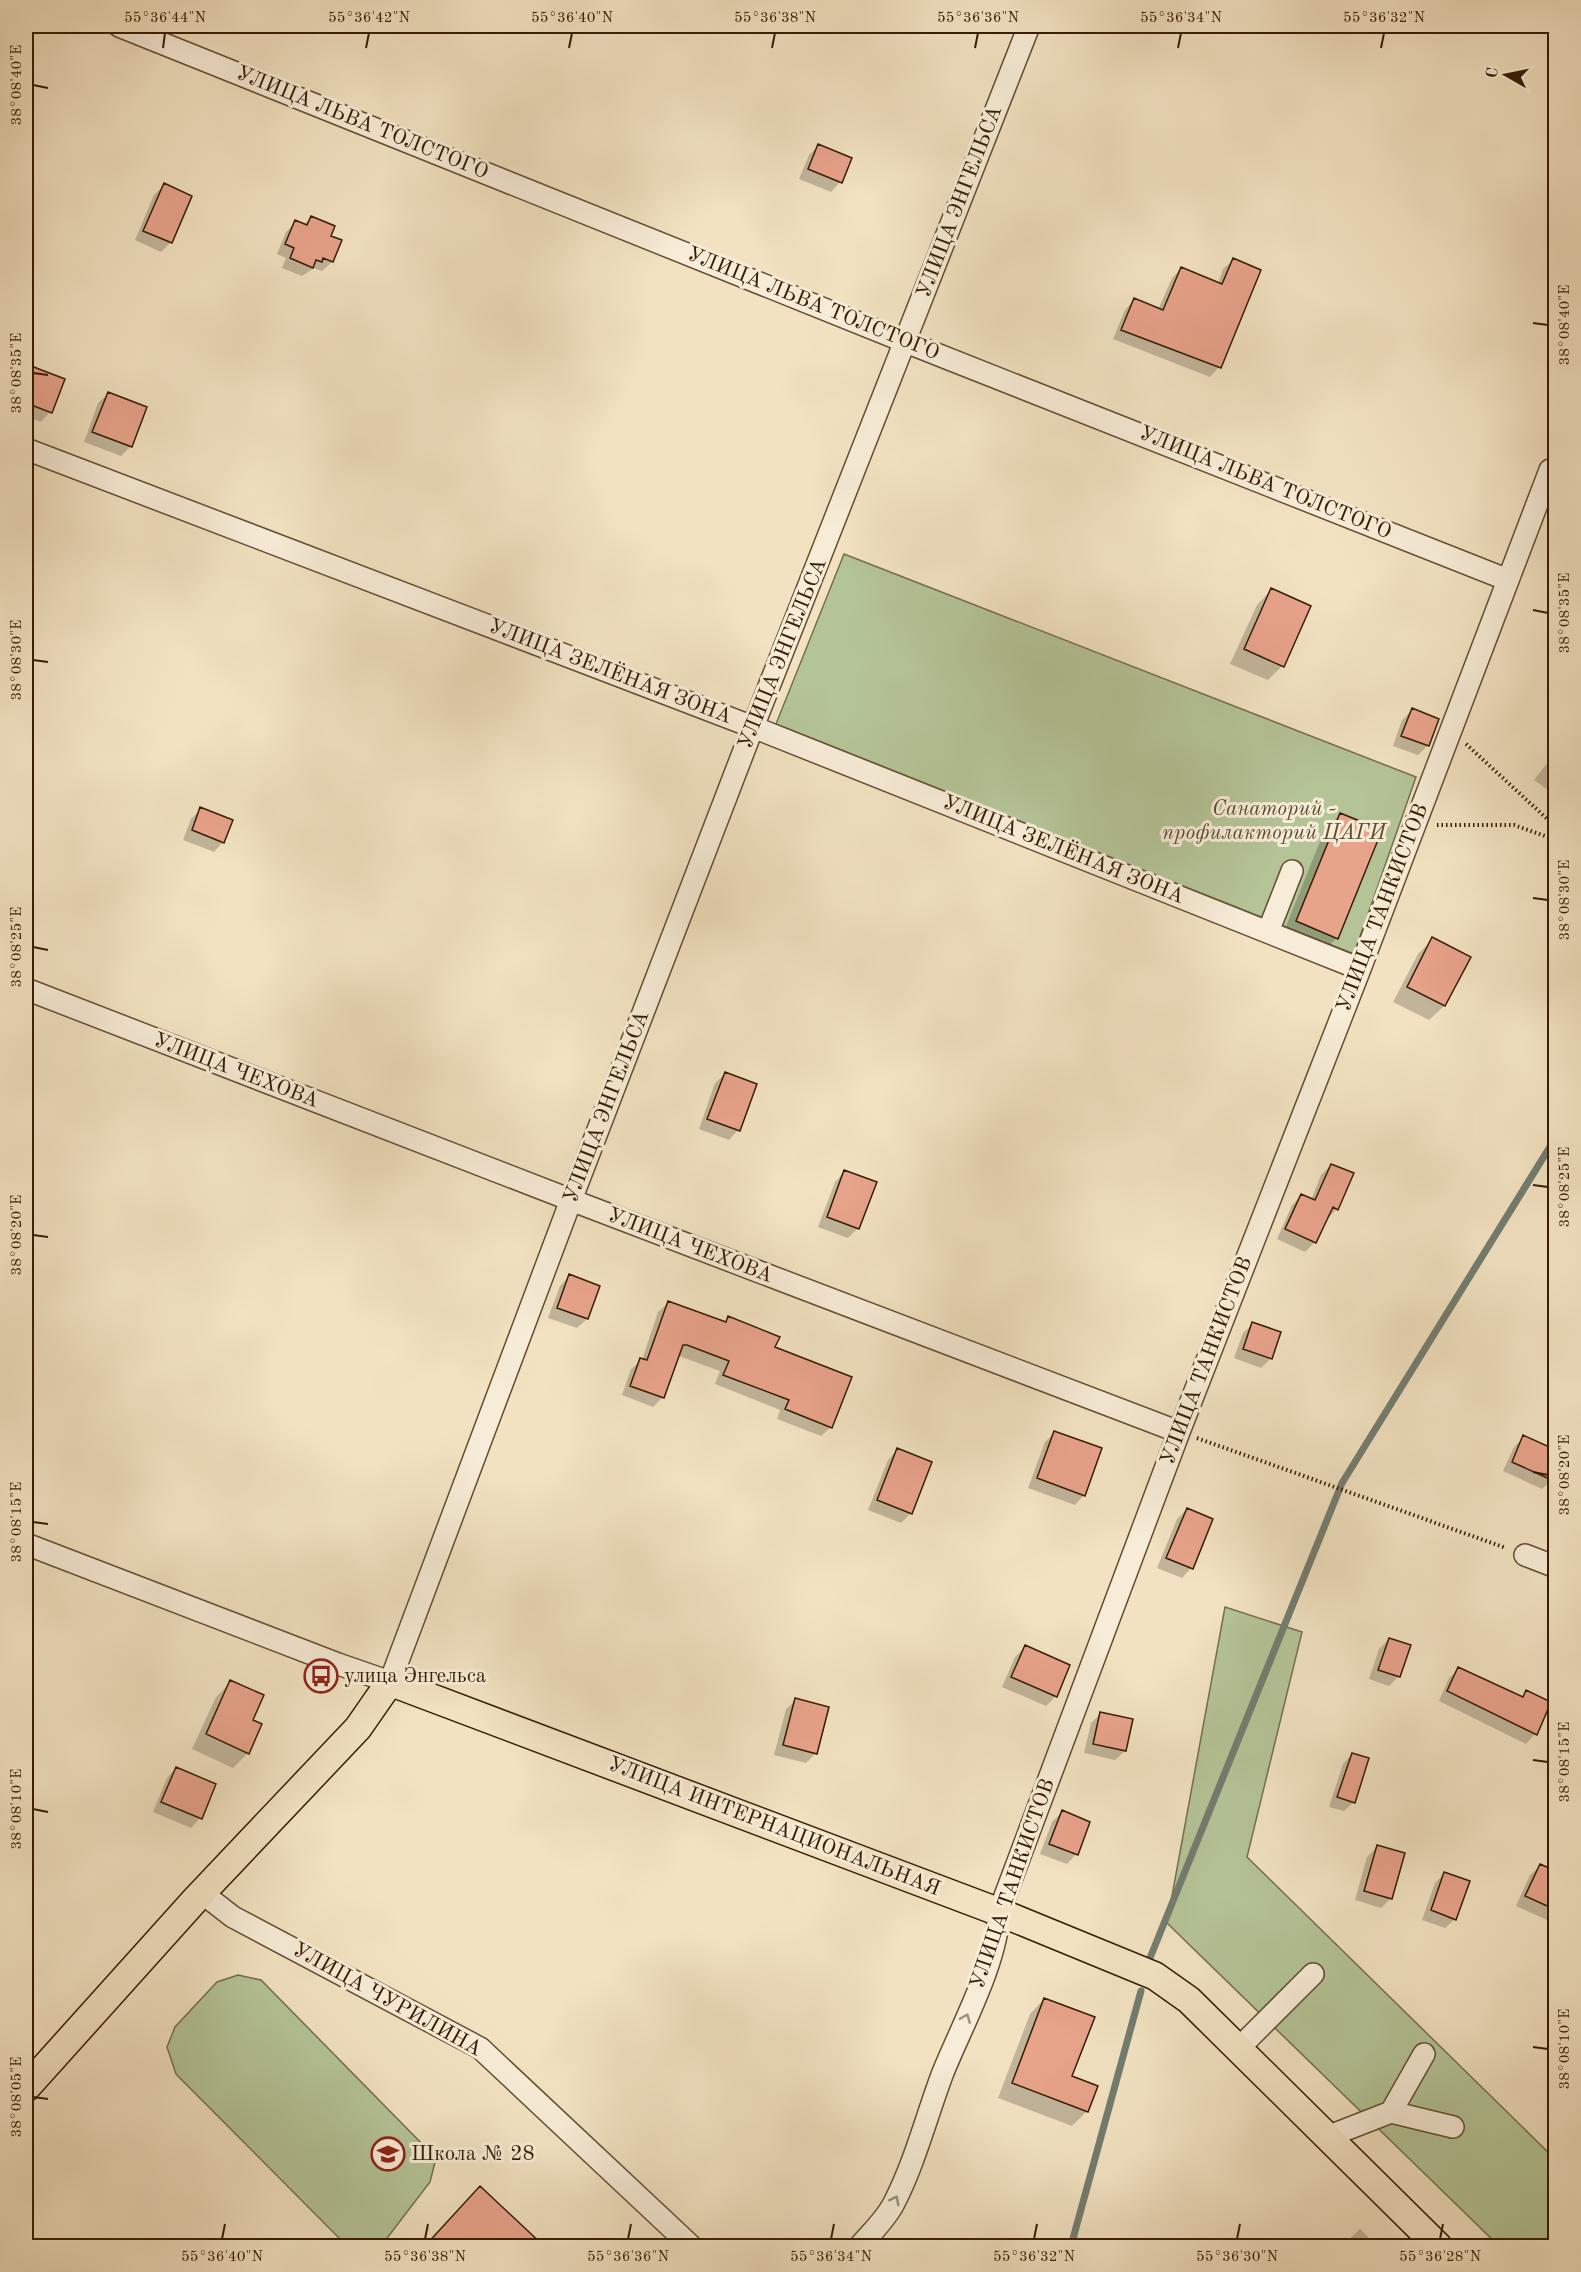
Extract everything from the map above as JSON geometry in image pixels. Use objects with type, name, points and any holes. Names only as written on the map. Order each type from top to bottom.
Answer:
[{"type":"main road","name":"УЛИЦА ЭНГЕЛЬСА","points":[[26,2088],[202,1893],[358,1728],[390,1682]]},
{"type":"main road","name":"УЛИЦА ИНТЕРНАЦИОНАЛЬНАЯ","points":[[390,1682],[999,1912],[1155,1976],[1189,2000],[1438,2247]]},
{"type":"street","name":"УЛИЦА ЛЬВА ТОЛСТОГО","points":[[119,26],[906,342],[1508,580]]},
{"type":"street","name":"УЛИЦА ЭНГЕЛЬСА","points":[[390,1682],[571,1200],[753,727],[1029,26]]},
{"type":"street","name":"УЛИЦА ЗЕЛЁНАЯ ЗОНА","points":[[26,449],[753,727],[1360,969]]},
{"type":"street","name":"УЛИЦА ТАНКИСТОВ","points":[[860,2247],[893,2206],[918,2150],[942,2077],[992,1954],[998,1930],[999,1912],[1179,1432],[1360,969],[1550,470]]},
{"type":"street","points":[[1268,932],[1292,872]]},
{"type":"street","name":"УЛИЦА ЧЕХОВА","points":[[26,989],[1179,1432]]},
{"type":"street","name":"УЛИЦА ИНТЕРНАЦИОНАЛЬНАЯ","points":[[26,1544],[390,1682]]},
{"type":"street","points":[[1525,1555],[1556,1567]]},
{"type":"street","name":"УЛИЦА ЧУРИЛИНА","points":[[202,1893],[233,1917],[480,2048],[691,2247]]},
{"type":"street","points":[[1238,2049],[1313,1974]]},
{"type":"street","points":[[1390,2112],[1424,2054]]},
{"type":"street","points":[[1328,2137],[1390,2112],[1453,2127]]},
{"type":"path","points":[[1451,730],[1556,827]]},
{"type":"path","points":[[1415,825],[1514,825],[1556,840]]},
{"type":"path","points":[[1179,1432],[1525,1555]]},
{"type":"green space","name":"Санаторий - профилакторий ЦАГИ","points":[[844,554],[1416,777],[1354,954],[776,724]]},
{"type":"green space","points":[[1225,1607],[1302,1632],[1247,1857],[1555,2159],[1555,2246],[1499,2246],[1167,1923]]},
{"type":"green space","points":[[238,1975],[261,1980],[429,2151],[435,2162],[430,2182],[381,2246],[347,2246],[176,2074],[167,2047],[175,2027],[217,1982]]},
{"type":"building","points":[[818,144],[852,158],[842,183],[808,169]]},
{"type":"building","points":[[164,183],[192,196],[172,243],[143,231]]},
{"type":"building","points":[[311,216],[335,226],[331,236],[342,240],[333,262],[323,258],[322,262],[316,260],[313,268],[290,258],[294,248],[285,244],[295,220],[307,225]]},
{"type":"building","points":[[1233,258],[1261,270],[1221,368],[1121,330],[1134,298],[1163,310],[1181,267],[1222,284]]},
{"type":"building","points":[[26,364],[65,379],[52,413],[26,403]]},
{"type":"building","points":[[108,392],[147,407],[132,447],[92,432]]},
{"type":"building","points":[[1271,588],[1311,606],[1284,667],[1244,649]]},
{"type":"building","points":[[1412,708],[1439,719],[1429,746],[1401,736]]},
{"type":"building","points":[[200,807],[233,820],[224,843],[192,830]]},
{"type":"building","points":[[1340,813],[1382,830],[1338,939],[1296,921]]},
{"type":"building","points":[[1432,937],[1471,957],[1445,1006],[1407,987]]},
{"type":"building","points":[[725,1072],[757,1084],[740,1131],[707,1119]]},
{"type":"building","points":[[1331,1164],[1354,1173],[1338,1210],[1333,1207],[1316,1243],[1285,1229],[1301,1194],[1315,1200]]},
{"type":"building","points":[[844,1170],[877,1182],[859,1229],[827,1217]]},
{"type":"building","points":[[569,1274],[600,1286],[588,1319],[557,1308]]},
{"type":"building","points":[[668,1301],[726,1322],[728,1316],[780,1337],[775,1347],[852,1377],[832,1428],[785,1409],[789,1400],[723,1375],[729,1361],[687,1345],[683,1345],[664,1398],[630,1386],[640,1358],[647,1360]]},
{"type":"building","points":[[1252,1322],[1281,1332],[1272,1359],[1243,1349]]},
{"type":"building","points":[[1054,1431],[1102,1448],[1085,1496],[1037,1478]]},
{"type":"building","points":[[1523,1435],[1556,1450],[1556,1482],[1512,1462]]},
{"type":"building","points":[[897,1448],[932,1462],[912,1514],[877,1500]]},
{"type":"building","points":[[1187,1508],[1213,1519],[1193,1569],[1166,1558]]},
{"type":"building","points":[[1389,1638],[1411,1645],[1400,1677],[1378,1670]]},
{"type":"building","points":[[1025,1645],[1070,1665],[1057,1697],[1011,1677]]},
{"type":"building","points":[[1458,1667],[1523,1697],[1526,1690],[1551,1702],[1537,1735],[1447,1691]]},
{"type":"building","points":[[230,1680],[264,1695],[253,1720],[262,1724],[249,1754],[206,1734]]},
{"type":"building","points":[[795,1698],[829,1707],[817,1754],[783,1745]]},
{"type":"building","points":[[1100,1712],[1133,1719],[1126,1751],[1093,1744]]},
{"type":"building","points":[[1352,1753],[1369,1758],[1355,1803],[1337,1797]]},
{"type":"building","points":[[176,1767],[216,1784],[202,1819],[161,1802]]},
{"type":"building","points":[[1062,1810],[1090,1822],[1078,1855],[1049,1844]]},
{"type":"building","points":[[1377,1845],[1405,1853],[1392,1899],[1364,1891]]},
{"type":"building","points":[[1540,1864],[1556,1871],[1556,1910],[1525,1896]]},
{"type":"building","points":[[1444,1872],[1470,1881],[1456,1920],[1431,1910]]},
{"type":"building","points":[[1044,1998],[1095,2017],[1072,2076],[1098,2086],[1088,2112],[1012,2083]]},
{"type":"building","points":[[480,2186],[545,2247],[424,2247]]},
{"type":"waterway","points":[[1150,1958],[1342,1483],[1556,1137]]},
{"type":"waterway","points":[[1071,2246],[1141,1991]]},
{"type":"place","name":"улица Энгельса","points":[[321,1676]]},
{"type":"place","name":"Школа № 28","points":[[388,2154]]}]
